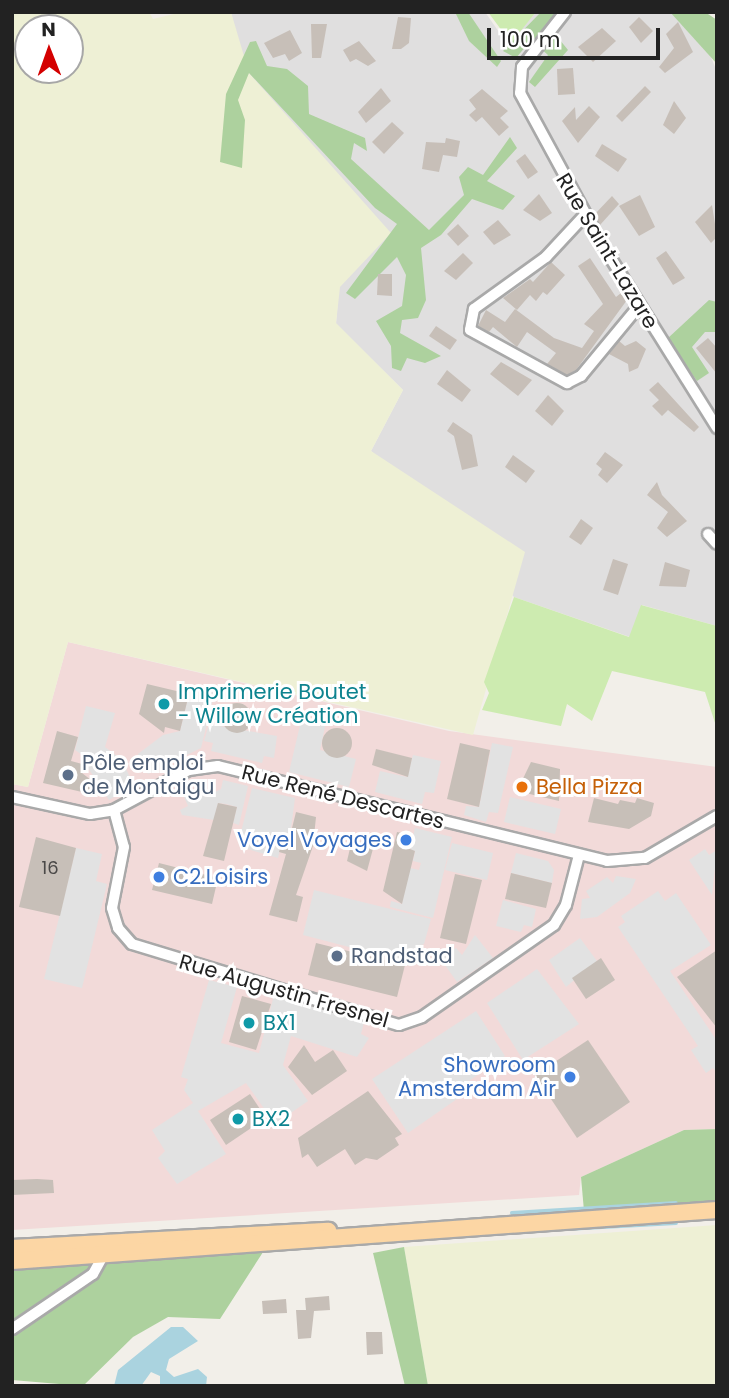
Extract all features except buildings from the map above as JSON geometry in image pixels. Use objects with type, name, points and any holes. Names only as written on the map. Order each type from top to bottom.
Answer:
[{"type":"main road","points":[[12,1248],[105,1249],[717,1212]]},
{"type":"main road","points":[[12,1261],[105,1249]]},
{"type":"street","name":"Rue Saint-Lazare","points":[[565,12],[522,67],[519,84],[528,114],[639,306],[717,428]]},
{"type":"street","points":[[585,215],[546,257],[474,309],[467,324],[470,330],[567,383],[581,376],[639,306]]},
{"type":"street","points":[[708,534],[717,544]]},
{"type":"street","name":"Rue René Descartes","points":[[114,810],[189,770],[218,766],[579,855]]},
{"type":"street","points":[[12,797],[78,813],[114,810]]},
{"type":"street","name":"Rue Augustin Fresnel","points":[[114,810],[124,847],[113,908],[118,928],[132,944],[399,1025],[422,1017],[554,925],[566,905],[579,855]]},
{"type":"street","points":[[579,855],[628,861],[666,849],[717,816]]},
{"type":"street","points":[[12,1329],[93,1274],[105,1249]]},
{"type":"shaded area","points":[[231,12],[485,12],[508,45],[536,12],[693,12],[717,72],[717,626],[642,605],[630,637],[514,597],[371,451],[403,390],[336,324],[339,287],[248,93]]},
{"type":"shaded area","points":[[68,642],[449,731],[717,767],[717,1129],[684,1130],[581,1177],[579,1195],[12,1230],[12,784],[28,787]]},
{"type":"shaded area","points":[[191,685],[215,691],[201,748],[148,774],[138,754],[163,735],[180,731]]},
{"type":"shaded area","points":[[86,706],[115,713],[105,747],[121,759],[134,785],[109,800],[88,768],[91,761],[75,750]]},
{"type":"shaded area","points":[[302,717],[326,722],[320,750],[356,759],[349,787],[289,772]]},
{"type":"shaded area","points":[[209,724],[277,736],[274,758],[264,756],[262,763],[211,751],[213,743],[204,741]]},
{"type":"shaded area","points":[[492,743],[513,747],[498,813],[489,812],[486,822],[464,815],[466,806],[479,807]]},
{"type":"shaded area","points":[[413,755],[441,761],[434,793],[425,792],[422,804],[375,792],[380,771],[407,777]]},
{"type":"shaded area","points":[[223,780],[248,786],[239,825],[233,823],[237,807],[226,804],[218,803],[214,820],[182,815],[180,810],[188,806],[184,797],[200,789],[205,797],[221,789]]},
{"type":"shaded area","points":[[252,788],[295,798],[290,836],[284,833],[278,858],[244,848],[246,839],[241,832]]},
{"type":"shaded area","points":[[510,797],[561,809],[555,834],[504,822]]},
{"type":"shaded area","points":[[415,828],[452,837],[433,918],[390,907],[391,901],[402,904],[406,867],[419,870],[421,863],[413,861],[415,851],[410,850]]},
{"type":"shaded area","points":[[452,843],[493,853],[487,880],[445,870]]},
{"type":"shaded area","points":[[76,848],[102,854],[96,881],[107,884],[82,988],[44,979]]},
{"type":"shaded area","points":[[705,849],[709,855],[717,850],[712,895],[689,860]]},
{"type":"shaded area","points":[[516,853],[548,861],[554,870],[552,883],[511,873]]},
{"type":"shaded area","points":[[616,876],[636,879],[630,893],[597,917],[580,919],[582,899],[590,898],[586,891],[607,877],[613,883]]},
{"type":"shaded area","points":[[314,890],[431,919],[424,944],[406,952],[403,961],[303,935]]},
{"type":"shaded area","points":[[658,891],[665,901],[676,893],[711,945],[670,971],[717,1041],[717,1073],[713,1068],[706,1073],[691,1050],[698,1046],[618,927],[625,922],[621,916]]},
{"type":"shaded area","points":[[503,900],[536,909],[532,927],[524,925],[521,932],[496,926]]},
{"type":"shaded area","points":[[475,935],[493,958],[457,982],[440,958],[456,948],[462,955]]},
{"type":"shaded area","points":[[580,938],[597,961],[566,987],[549,960]]},
{"type":"shaded area","points":[[537,969],[579,1024],[523,1060],[487,1003]]},
{"type":"shaded area","points":[[209,980],[237,987],[221,1043],[259,1053],[274,995],[364,1022],[361,1034],[369,1038],[357,1057],[291,1036],[283,1065],[308,1101],[275,1124],[246,1083],[198,1111],[226,1154],[177,1184],[158,1158],[165,1151],[152,1130],[193,1103],[184,1090],[188,1079],[181,1077]]},
{"type":"shaded area","points":[[476,1011],[505,1056],[453,1092],[457,1099],[408,1133],[372,1079]]},
{"type":"green space","points":[[12,12],[149,12],[153,19],[182,12],[231,12],[249,73],[391,233],[340,287],[336,323],[403,390],[371,451],[525,552],[473,735],[68,642],[28,787],[12,784]]},
{"type":"green space","points":[[455,12],[468,12],[501,61],[497,67],[469,41]]},
{"type":"green space","points":[[488,12],[536,12],[511,43]]},
{"type":"green space","points":[[541,12],[557,12],[547,24],[568,50],[535,87],[529,82],[548,55],[531,40],[516,58],[503,51]]},
{"type":"green space","points":[[670,12],[705,12],[717,20],[717,64]]},
{"type":"green space","points":[[256,41],[267,66],[287,69],[308,86],[309,114],[365,138],[367,151],[354,143],[351,159],[429,230],[464,195],[459,177],[468,167],[483,175],[510,137],[517,148],[487,181],[515,196],[503,210],[472,199],[441,235],[421,248],[426,300],[418,318],[402,320],[400,333],[441,356],[425,363],[407,358],[401,371],[392,368],[391,346],[376,321],[402,306],[406,275],[397,257],[355,299],[346,293],[397,224],[375,208],[249,73],[238,100],[245,120],[242,168],[220,162],[226,94],[250,42]]},
{"type":"green space","points":[[709,300],[717,302],[717,332],[705,332],[692,347],[709,373],[697,381],[667,339]]},
{"type":"green space","points":[[514,597],[629,637],[641,605],[717,626],[717,729],[705,692],[612,671],[592,721],[567,704],[561,726],[482,710],[489,693],[484,682]]},
{"type":"green space","points":[[717,1129],[717,1203],[584,1211],[581,1177],[684,1130]]},
{"type":"green space","points":[[717,1225],[717,1386],[428,1386],[404,1247]]},
{"type":"green space","points":[[404,1247],[428,1386],[405,1386],[373,1253]]},
{"type":"green space","points":[[265,1249],[220,1319],[168,1317],[133,1337],[83,1386],[12,1380],[12,1265]]},
{"type":"water","points":[[171,1327],[183,1327],[198,1341],[169,1359],[166,1370],[174,1377],[198,1369],[207,1377],[206,1386],[160,1386],[160,1376],[151,1372],[141,1386],[114,1386],[118,1370]]},
{"type":"waterway","points":[[512,1213],[676,1203]]},
{"type":"waterway","points":[[566,1229],[676,1223]]},
{"type":"place","name":"Imprimerie Boutet - Willow Création","points":[[164,704]]},
{"type":"place","name":"Pôle emploi de Montaigu","points":[[68,775]]},
{"type":"place","name":"Bella Pizza","points":[[522,787]]},
{"type":"place","name":"Voyel Voyages","points":[[406,840]]},
{"type":"place","name":"C2.Loisirs","points":[[159,877]]},
{"type":"place","name":"Randstad","points":[[337,956]]},
{"type":"place","name":"BX1","points":[[249,1023]]},
{"type":"place","name":"Showroom Amsterdam Air","points":[[570,1077]]},
{"type":"place","name":"BX2","points":[[238,1119]]}]
